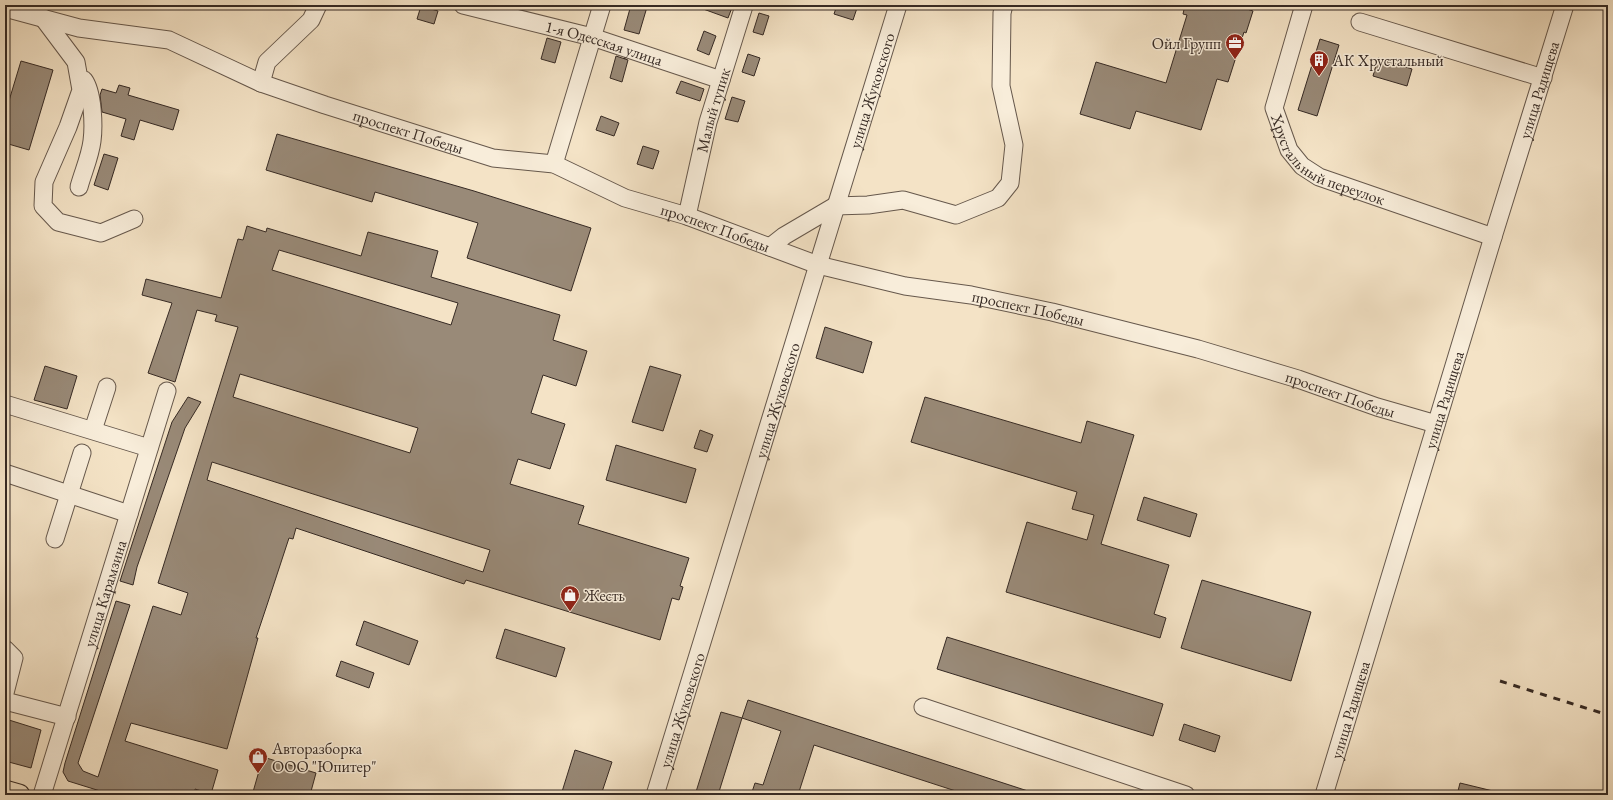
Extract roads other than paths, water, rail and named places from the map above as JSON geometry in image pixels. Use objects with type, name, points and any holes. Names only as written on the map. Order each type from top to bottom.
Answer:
[{"type":"main road","points":[[5,791],[19,795]]},
{"type":"street","points":[[261,83],[267,62],[311,20],[318,5]]},
{"type":"street","name":"1-я Одесская улица","points":[[463,5],[592,38],[721,80]]},
{"type":"street","points":[[554,164],[602,5]]},
{"type":"street","name":"улица Жуковского","points":[[655,795],[898,5]]},
{"type":"street","points":[[770,247],[784,236],[835,206],[868,205],[903,200],[956,215],[998,198],[1010,183],[1014,145],[1001,86],[1002,13],[1004,5]]},
{"type":"street","name":"Хрустальный переулок","points":[[1304,5],[1274,108],[1289,150],[1302,166],[1319,177],[1493,237]]},
{"type":"street","name":"улица Радищева","points":[[1324,795],[1565,5]]},
{"type":"street","name":"Малый тупик","points":[[687,216],[708,122],[744,6]]},
{"type":"street","name":"проспект Победы","points":[[12,10],[79,28],[169,40],[261,83],[325,105],[493,158],[554,164],[625,198],[687,216],[818,265],[905,286],[970,295],[1052,312],[1190,347],[1298,379],[1377,407],[1436,424]]},
{"type":"street","points":[[43,18],[76,62],[81,90],[68,127],[44,182],[43,206],[58,222],[101,233],[134,219]]},
{"type":"street","points":[[1360,22],[1543,78]]},
{"type":"street","points":[[78,72],[89,86],[92,118],[92,141],[79,187]]},
{"type":"street","points":[[93,430],[107,387]]},
{"type":"street","name":"улица Карамзина","points":[[42,795],[167,391]]},
{"type":"street","points":[[5,404],[149,448]]},
{"type":"street","points":[[55,539],[82,452]]},
{"type":"street","points":[[5,473],[129,514]]},
{"type":"street","points":[[5,649],[14,658],[5,693]]},
{"type":"street","points":[[5,701],[66,717]]},
{"type":"street","points":[[922,707],[1186,795]]},
{"type":"railway","points":[[1500,681],[1608,715]]},
{"type":"place","name":"Ойл Групп","points":[[1235,60]]},
{"type":"place","name":"АК Хрустальный","points":[[1319,77]]},
{"type":"place","name":"Жесть","points":[[570,612]]},
{"type":"place","name":"Авторазборка ООО \"Юпитер\"","points":[[258,774]]}]
